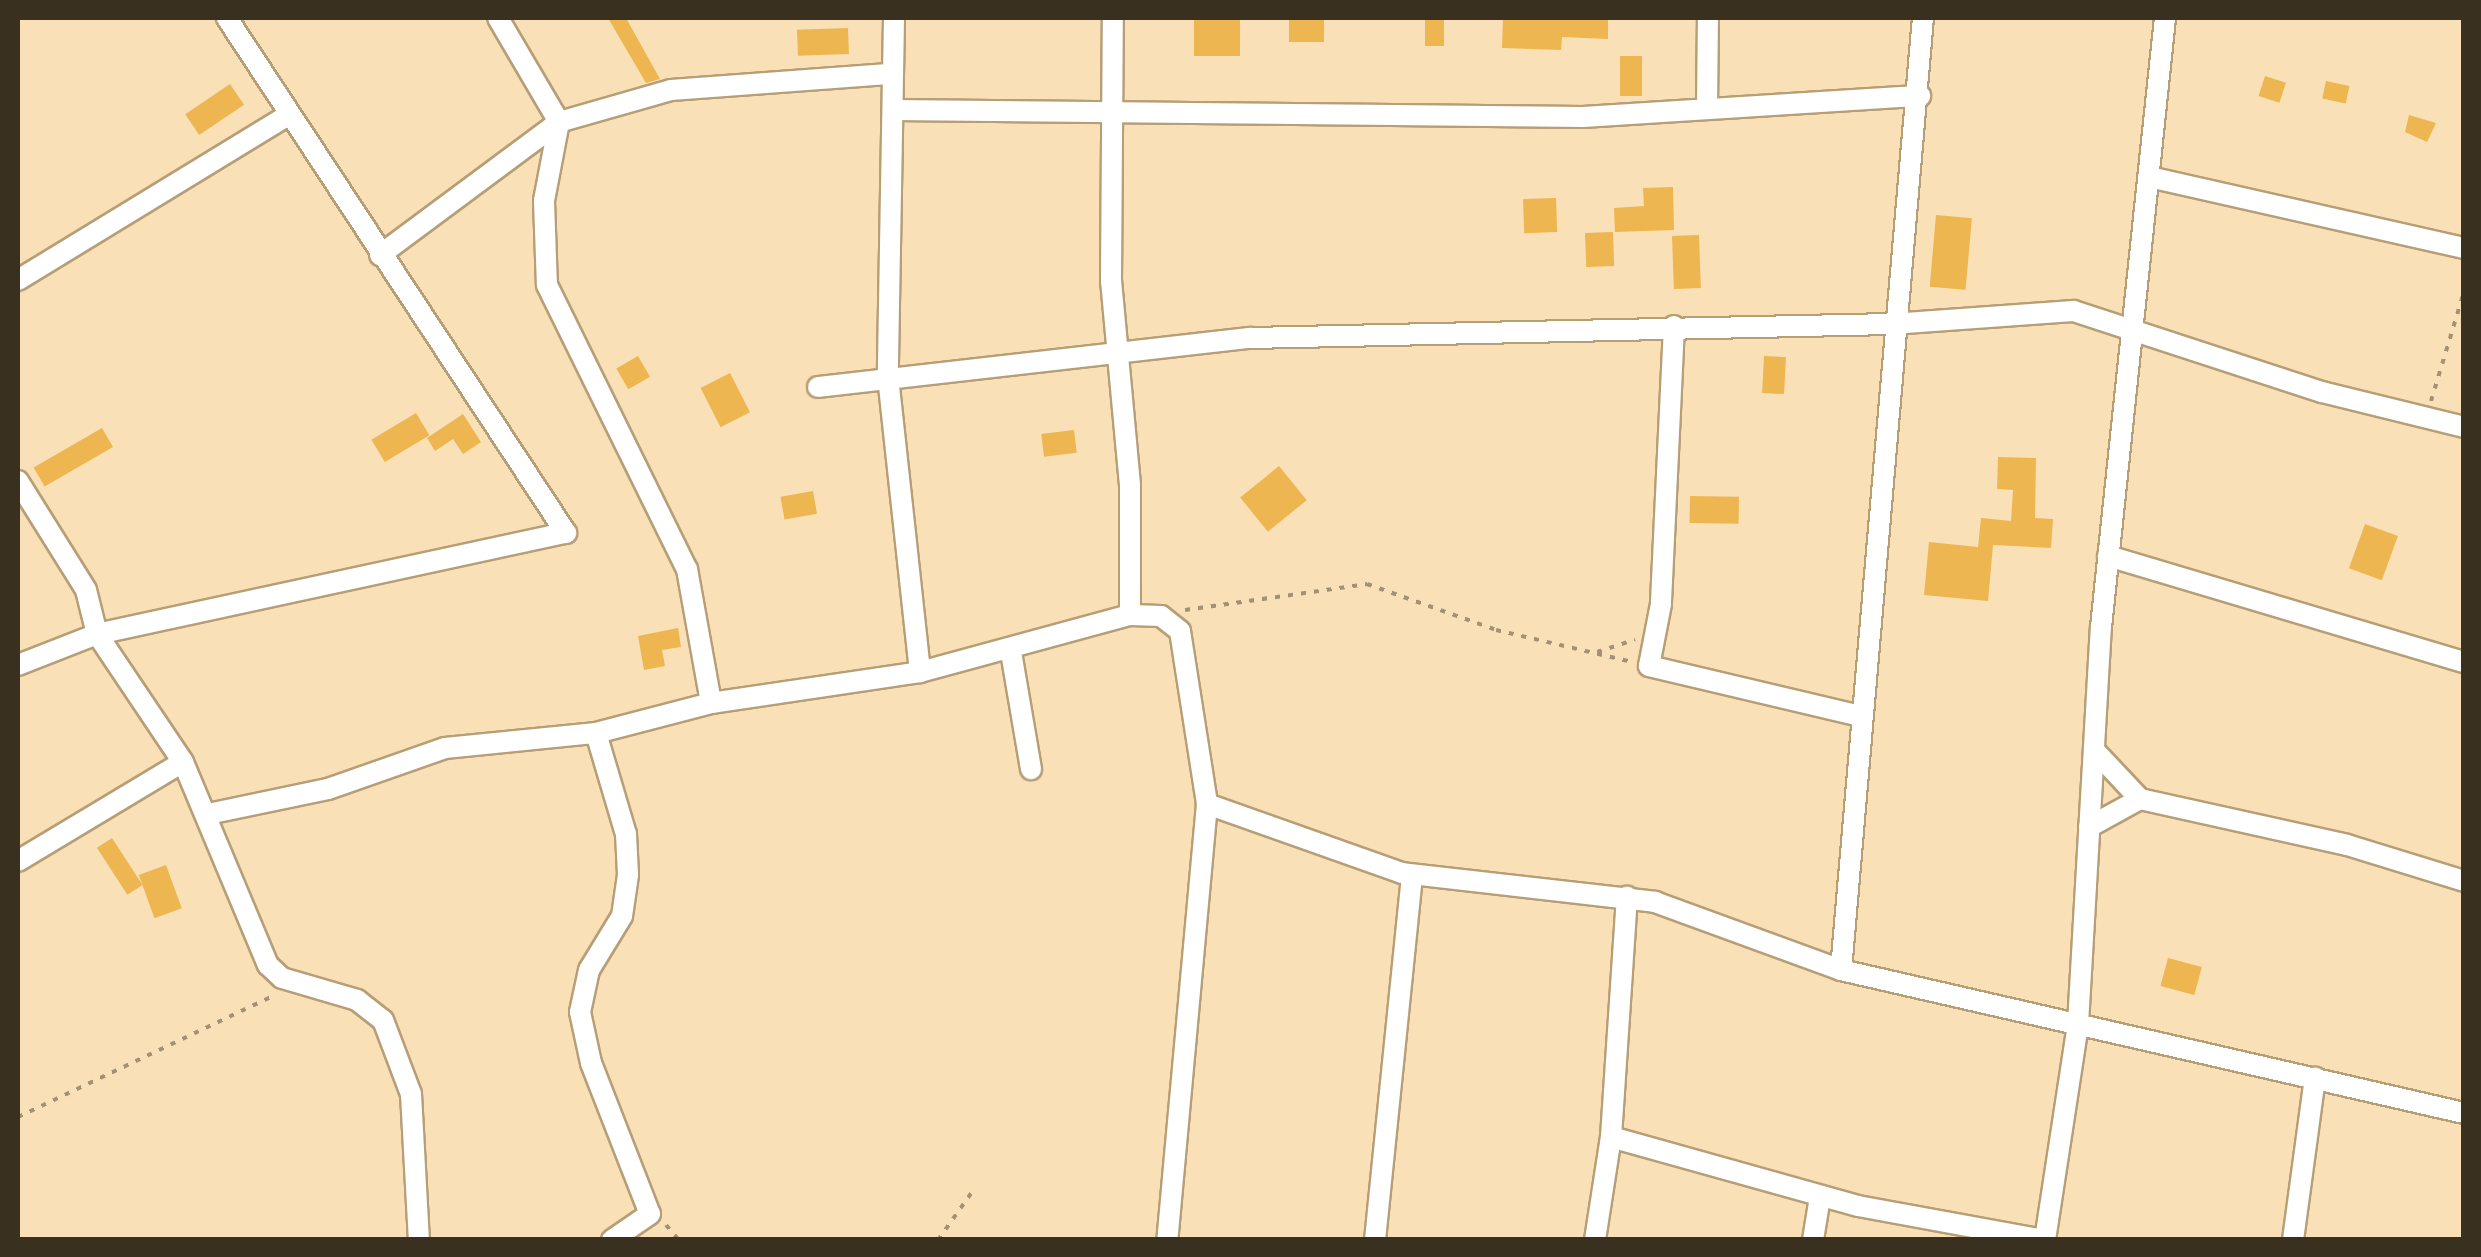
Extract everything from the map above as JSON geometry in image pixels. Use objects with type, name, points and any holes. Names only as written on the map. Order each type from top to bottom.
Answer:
[{"type":"street","points":[[18,665],[98,634],[566,533],[287,116],[227,18]]},
{"type":"street","points":[[498,18],[560,122],[544,200],[547,285],[688,569],[711,703]]},
{"type":"street","points":[[894,18],[888,377],[920,672]]},
{"type":"street","points":[[1113,18],[1113,357],[1129,470],[1130,615]]},
{"type":"street","points":[[1707,108],[1708,18]]},
{"type":"street","points":[[1840,970],[1891,324],[1920,96],[1923,18]]},
{"type":"street","points":[[1611,1137],[1820,1196],[2044,1240],[2078,1024],[2108,556],[2165,18]]},
{"type":"street","points":[[380,255],[560,122],[671,90],[891,74]]},
{"type":"street","points":[[893,110],[1584,117],[1920,96]]},
{"type":"street","points":[[18,280],[287,116]]},
{"type":"street","points":[[2149,177],[2464,248]]},
{"type":"street","points":[[818,386],[1113,357],[1250,338],[1891,324],[2074,311],[2426,420],[2464,428]]},
{"type":"street","points":[[1674,326],[1660,604],[1649,666],[1860,716]]},
{"type":"street","points":[[18,480],[86,590],[98,634],[182,762],[208,814],[268,965],[300,986],[357,1000],[382,1020],[411,1094],[419,1240]]},
{"type":"street","points":[[2108,556],[2464,662]]},
{"type":"street","points":[[208,814],[328,789],[445,748],[596,733],[711,703],[920,672],[1011,652],[1130,615],[1161,616],[1185,644],[1207,804],[1167,1240]]},
{"type":"street","points":[[1011,652],[1031,769]]},
{"type":"street","points":[[596,733],[626,834],[628,886],[622,916],[588,970],[580,1012],[591,1064],[650,1214],[612,1240]]},
{"type":"street","points":[[2094,750],[2140,799],[2347,845],[2464,882]]},
{"type":"street","points":[[18,860],[182,762]]},
{"type":"street","points":[[2088,827],[2140,799]]},
{"type":"street","points":[[1207,804],[1412,876],[1627,897],[1840,970],[2464,1113]]},
{"type":"street","points":[[1375,1240],[1412,876]]},
{"type":"street","points":[[1595,1240],[1611,1137],[1627,897]]},
{"type":"street","points":[[2293,1240],[2315,1077]]},
{"type":"street","points":[[1814,1240],[1820,1196]]},
{"type":"path","points":[[2426,420],[2464,292]]},
{"type":"path","points":[[1161,616],[1367,584],[1496,630],[1649,666]]},
{"type":"path","points":[[1596,652],[1641,635]]},
{"type":"path","points":[[18,1117],[119,1062],[300,986]]},
{"type":"path","points":[[938,1240],[972,1192]]},
{"type":"building","points":[[608,18],[626,18],[660,79],[646,83]]},
{"type":"building","points":[[1194,18],[1240,18],[1240,56],[1194,56]]},
{"type":"building","points":[[1289,18],[1324,18],[1324,42],[1289,42]]},
{"type":"building","points":[[1425,18],[1444,18],[1444,46],[1425,46]]},
{"type":"building","points":[[1503,18],[1608,18],[1608,39],[1562,37],[1561,50],[1502,48]]},
{"type":"building","points":[[848,28],[849,54],[798,56],[797,30]]},
{"type":"building","points":[[1620,56],[1642,56],[1642,96],[1620,96]]},
{"type":"building","points":[[2265,76],[2286,83],[2279,103],[2259,96]]},
{"type":"building","points":[[2326,81],[2349,86],[2346,104],[2322,99]]},
{"type":"building","points":[[230,84],[244,105],[199,135],[185,114]]},
{"type":"building","points":[[2409,115],[2436,123],[2427,142],[2405,132]]},
{"type":"building","points":[[1673,187],[1674,230],[1615,232],[1614,208],[1644,206],[1643,188]]},
{"type":"building","points":[[1556,198],[1557,232],[1524,233],[1523,199]]},
{"type":"building","points":[[1936,215],[1972,218],[1966,290],[1930,287]]},
{"type":"building","points":[[1613,232],[1614,266],[1586,267],[1585,233]]},
{"type":"building","points":[[1699,235],[1701,288],[1674,289],[1672,236]]},
{"type":"building","points":[[638,356],[650,377],[628,389],[616,368]]},
{"type":"building","points":[[1764,356],[1786,357],[1784,394],[1762,393]]},
{"type":"building","points":[[730,373],[750,412],[721,427],[701,388]]},
{"type":"building","points":[[416,413],[429,435],[385,462],[371,440]]},
{"type":"building","points":[[463,414],[481,442],[463,454],[453,439],[435,451],[427,438]]},
{"type":"building","points":[[102,428],[113,447],[45,487],[34,468]]},
{"type":"building","points":[[1074,430],[1077,453],[1044,457],[1041,434]]},
{"type":"building","points":[[1998,457],[2036,458],[2035,518],[2053,519],[2051,548],[1993,545],[1988,601],[1924,595],[1929,542],[1978,547],[1981,518],[2011,521],[2013,490],[1997,489]]},
{"type":"building","points":[[1279,466],[1307,500],[1268,532],[1240,497]]},
{"type":"building","points":[[813,491],[817,514],[784,519],[781,497]]},
{"type":"building","points":[[1690,496],[1739,497],[1739,524],[1690,523]]},
{"type":"building","points":[[2365,524],[2398,536],[2382,580],[2349,568]]},
{"type":"building","points":[[678,628],[681,647],[662,650],[665,666],[644,670],[638,636]]},
{"type":"building","points":[[112,838],[142,885],[127,895],[97,848]]},
{"type":"building","points":[[166,865],[182,908],[154,918],[139,875]]},
{"type":"building","points":[[2168,958],[2202,967],[2194,995],[2160,986]]}]
